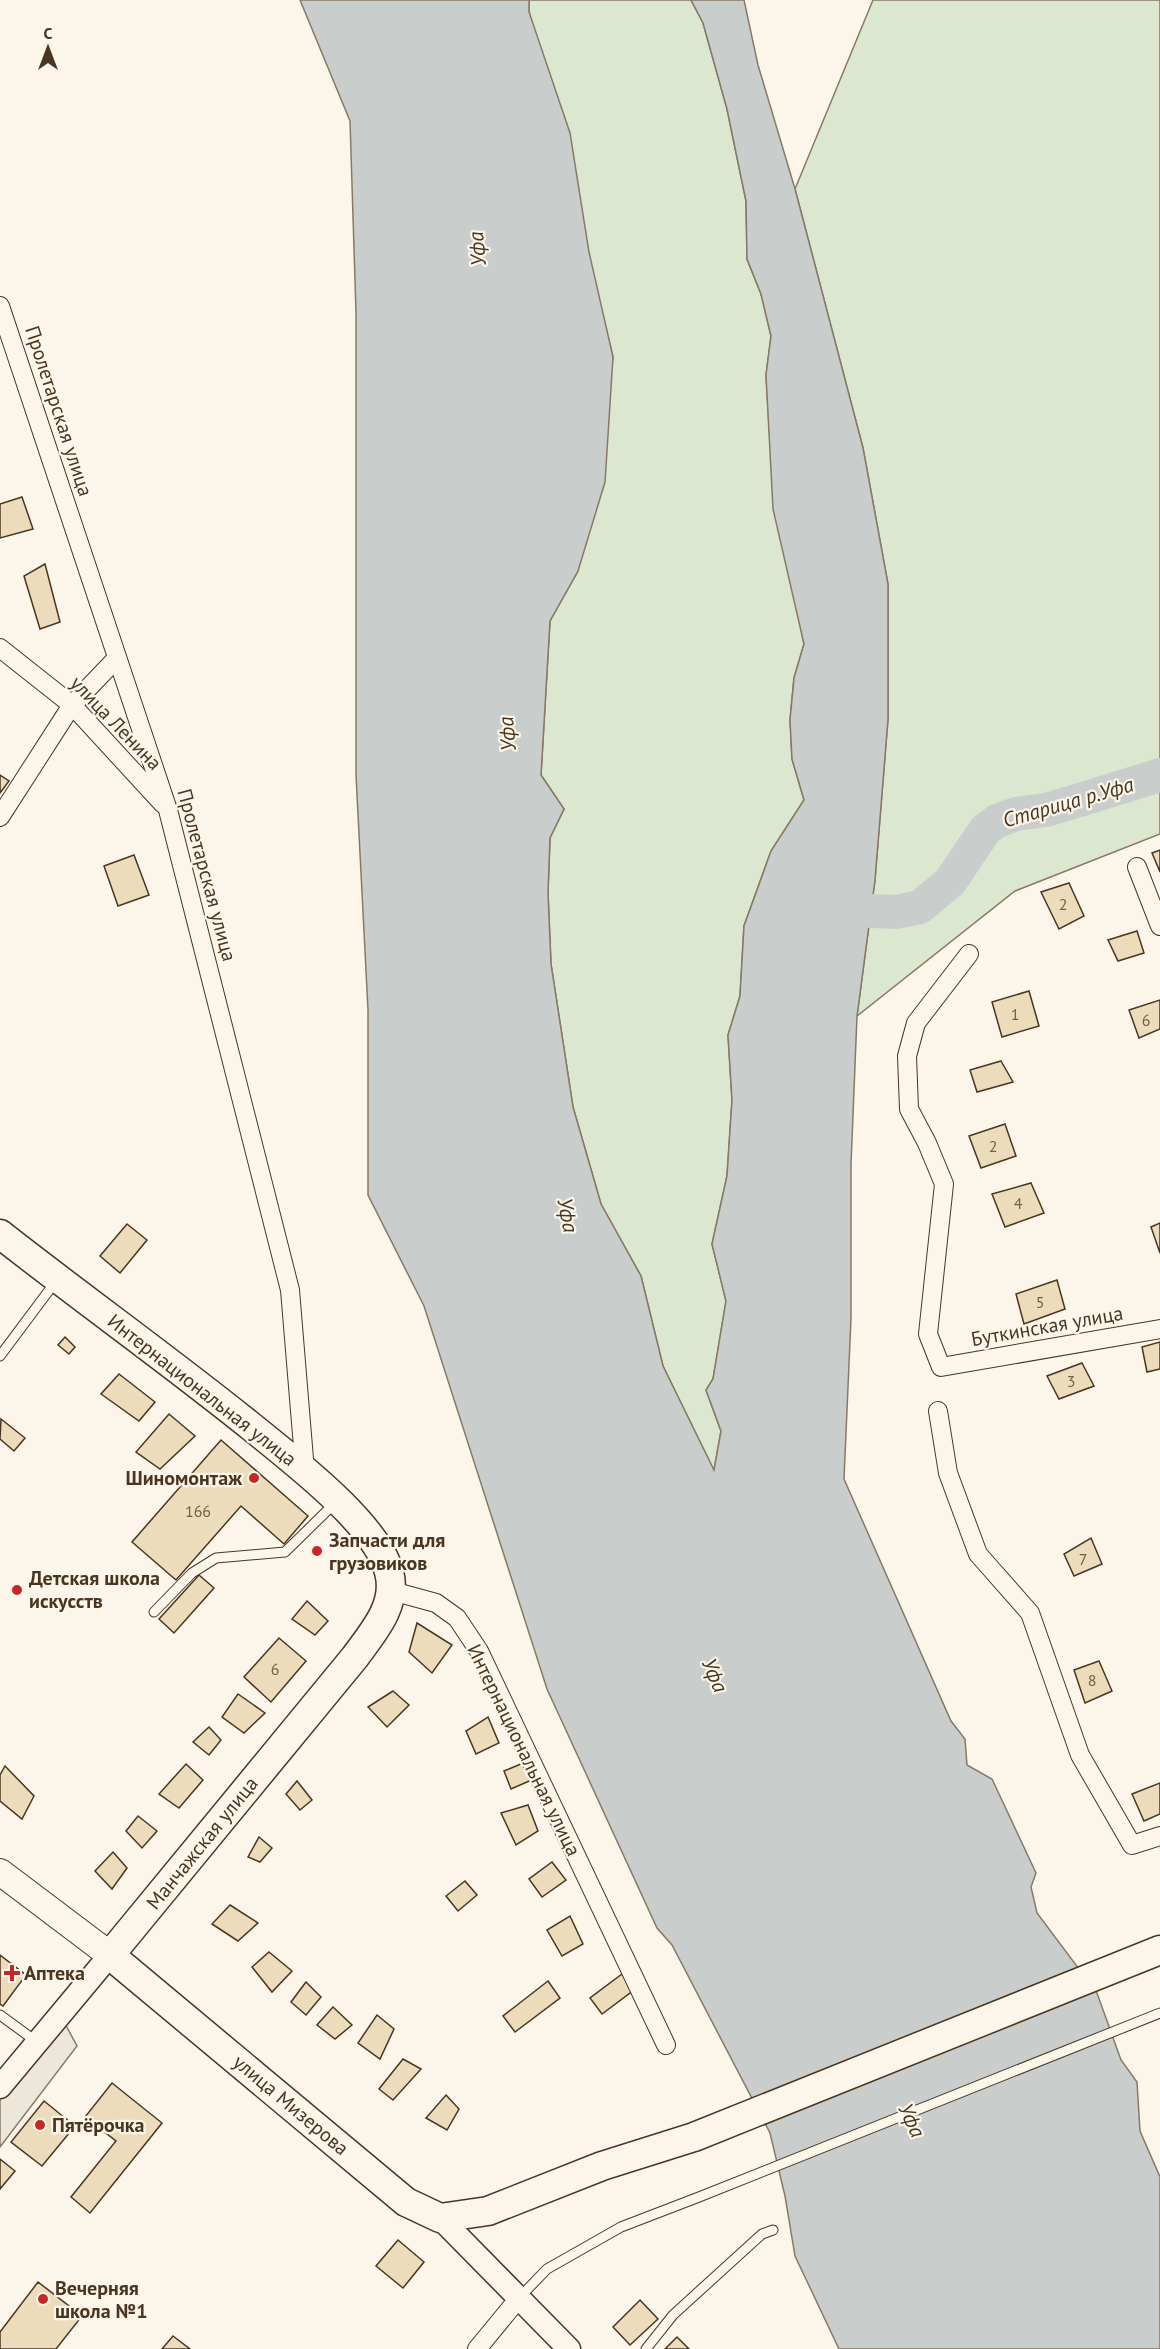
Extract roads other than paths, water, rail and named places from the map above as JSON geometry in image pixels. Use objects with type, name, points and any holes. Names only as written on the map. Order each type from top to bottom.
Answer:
[{"type":"main road","name":"Интернациональная улица","points":[[0,1234],[189,1377],[305,1471],[360,1524],[384,1557],[390,1573],[392,1591]]},
{"type":"main road","name":"Манчажская улица","points":[[110,1955],[355,1657],[387,1608],[392,1591]]},
{"type":"main road","name":"улица Мизерова","points":[[0,1872],[110,1955],[406,2202],[440,2218]]},
{"type":"main road","points":[[440,2218],[488,2211],[602,2166],[694,2137],[1160,1950]]},
{"type":"street","name":"Пролетарская улица","points":[[0,306],[168,810],[290,1290],[305,1471]]},
{"type":"street","name":"улица Ленина","points":[[0,648],[72,705],[168,810]]},
{"type":"street","points":[[0,817],[72,705],[117,658]]},
{"type":"street","points":[[1137,867],[1160,926]]},
{"type":"street","name":"Буткинская улица","points":[[969,954],[916,1023],[907,1056],[909,1109],[927,1143],[944,1184],[928,1334],[941,1367],[1160,1329]]},
{"type":"street","points":[[938,1411],[948,1473],[978,1554],[1030,1613],[1080,1755],[1132,1845],[1152,1839]]},
{"type":"street","name":"Интернациональная улица","points":[[392,1591],[436,1603],[457,1618],[479,1651],[666,2045]]},
{"type":"street","name":"Манчажская улица","points":[[0,2087],[110,1955]]},
{"type":"street","name":"улица Мизерова","points":[[440,2218],[569,2349]]},
{"type":"street","points":[[477,2349],[519,2298]]},
{"type":"lane","points":[[0,1356],[57,1279]]},
{"type":"lane","points":[[154,1612],[192,1573],[216,1558],[285,1552],[337,1502]]},
{"type":"lane","points":[[519,2298],[547,2269],[621,2227],[699,2198],[1160,2013]]},
{"type":"lane","points":[[0,2014],[37,2042]]},
{"type":"lane","points":[[646,2349],[674,2315],[762,2234],[773,2230]]},
{"type":"water","name":"Уфа","points":[[300,0],[529,0],[529,12],[570,133],[589,252],[613,357],[605,482],[578,571],[550,621],[541,775],[564,809],[550,838],[548,893],[551,964],[573,1107],[601,1204],[641,1276],[663,1366],[714,1470],[721,1431],[706,1390],[713,1379],[726,1301],[712,1244],[727,1176],[732,1100],[728,1035],[740,996],[744,926],[771,851],[804,800],[792,759],[790,720],[794,678],[804,644],[773,509],[766,375],[771,336],[761,294],[747,259],[746,201],[727,109],[703,23],[691,0],[744,0],[758,65],[795,189],[863,448],[888,584],[888,719],[875,880],[857,1016],[851,1164],[851,1318],[844,1479],[951,1721],[965,1739],[967,1765],[992,1779],[1036,1873],[1031,1887],[1037,1913],[1097,1993],[1121,2060],[1137,2082],[1140,2131],[1160,2177],[1160,2349],[839,2349],[795,2256],[785,2196],[770,2133],[672,1945],[657,1928],[547,1689],[424,1306],[368,1195],[368,1010],[356,775],[356,312],[350,121]]},
{"type":"waterway","name":"Старица р.Уфа","points":[[871,911],[896,912],[920,907],[950,882],[985,830],[997,821],[1016,814],[1046,810],[1160,775]]},
{"type":"place","name":"Шиномонтаж","points":[[254,1478]]},
{"type":"place","name":"Запчасти для грузовиков","points":[[317,1551]]},
{"type":"place","name":"Детская школа искусств","points":[[17,1590]]},
{"type":"place","name":"Аптека","points":[[12,1973]]},
{"type":"place","name":"Пятёрочка","points":[[40,2125]]},
{"type":"place","name":"Вечерняя школа №1","points":[[43,2299]]}]
